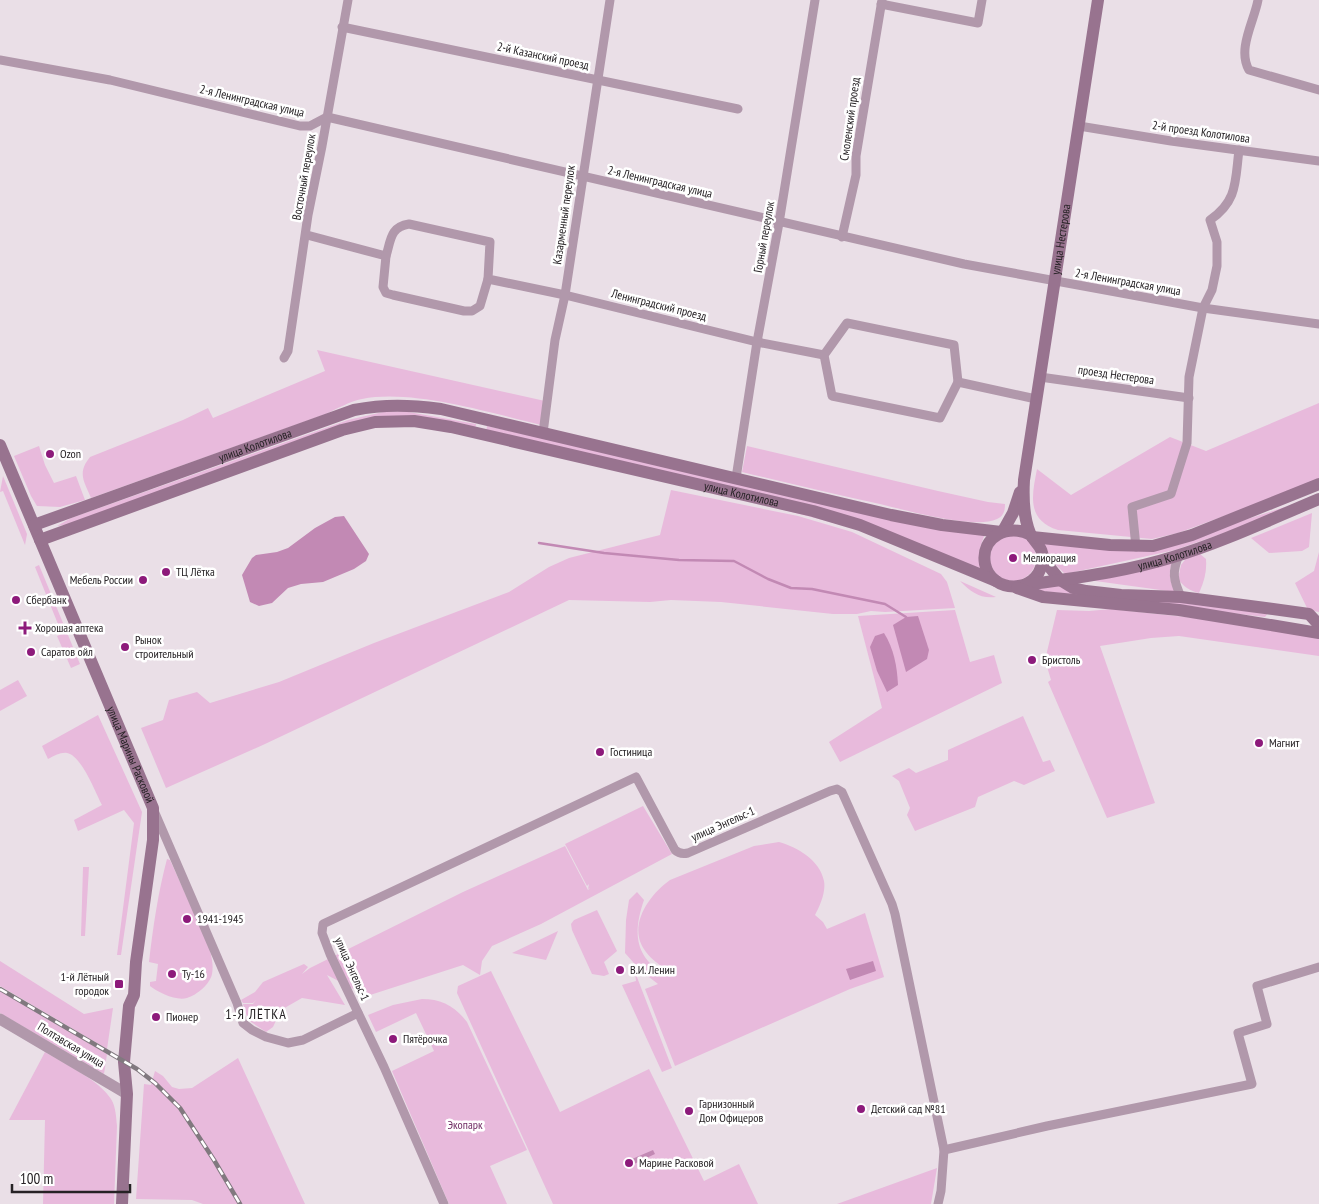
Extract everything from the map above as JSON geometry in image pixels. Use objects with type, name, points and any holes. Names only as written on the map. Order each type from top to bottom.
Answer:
[{"type":"main road","name":"улица Нестерова","points":[[1032,536],[1024,512],[1024,480],[1098,0]]},
{"type":"main road","name":"улица Колотилова","points":[[34,525],[354,410],[375,406],[409,405],[441,409],[942,525],[1002,532],[1016,530],[1032,536],[1110,545],[1136,547],[1162,544],[1192,536],[1319,484]]},
{"type":"main road","points":[[478,434],[482,419]]},
{"type":"main road","name":"улица Колотилова","points":[[40,540],[342,430],[375,422],[414,422],[478,434],[814,511],[860,525],[1004,586],[1019,587],[1060,580],[1132,567],[1179,555],[1319,499]]},
{"type":"main road","name":"улица Марины Расковой","points":[[0,445],[153,808],[153,840],[136,962],[134,995],[129,1006],[124,1062],[127,1094],[122,1204]]},
{"type":"main road","name":"улица Нестерова","points":[[1002,532],[1013,512],[1024,480]]},
{"type":"main road","points":[[996,581],[989,574],[985,565],[985,555],[987,546],[993,538],[1002,532]]},
{"type":"main road","points":[[1032,536],[1040,547],[1047,564],[1060,580],[1073,588],[1086,592],[1121,595],[1181,597],[1309,614],[1319,625]]},
{"type":"main road","points":[[1019,587],[1032,581],[1038,574],[1042,564],[1042,554]]},
{"type":"main road","points":[[1019,587],[1043,597],[1179,610],[1319,633]]},
{"type":"street","name":"Восточный переулок","points":[[284,358],[288,351],[307,234],[308,215],[348,0]]},
{"type":"street","name":"Казарменный переулок","points":[[543,433],[555,340],[565,294],[610,0]]},
{"type":"street","name":"Горный переулок","points":[[736,478],[815,0]]},
{"type":"street","name":"Смоленский проезд","points":[[842,237],[856,175],[856,156],[882,2],[978,23],[982,0]]},
{"type":"street","points":[[1258,0],[1246,45],[1245,58],[1249,70],[1319,90]]},
{"type":"street","name":"2-й Казанский проезд","points":[[342,27],[738,109]]},
{"type":"street","name":"2-я Ленинградская улица","points":[[0,60],[110,80],[300,126],[310,126],[327,118],[964,264],[1203,308],[1319,324]]},
{"type":"street","name":"2-й проезд Колотилова","points":[[1079,126],[1319,161]]},
{"type":"street","points":[[1136,547],[1132,507],[1171,494],[1188,443],[1189,377],[1203,308],[1212,290],[1217,266],[1216,242],[1210,220],[1222,212],[1232,197],[1239,150]]},
{"type":"street","points":[[409,224],[490,242],[488,279],[480,306],[472,311],[464,311],[386,292],[382,288],[386,256],[395,229],[409,224]]},
{"type":"street","points":[[307,234],[386,256]]},
{"type":"street","name":"Ленинградский проезд","points":[[488,279],[565,294],[757,342],[824,354]]},
{"type":"street","points":[[847,323],[954,345],[958,382],[940,418],[832,396],[824,354],[847,323]]},
{"type":"street","name":"проезд Нестерова","points":[[1040,377],[1189,398]]},
{"type":"street","points":[[958,382],[1036,398]]},
{"type":"street","points":[[1179,555],[1174,566],[1174,577],[1181,597]]},
{"type":"street","name":"улица Энгельс-1","points":[[444,1204],[405,1114],[330,954],[322,934],[323,924],[636,777],[674,850],[683,854],[830,791],[837,789],[842,792],[892,904],[944,1150],[941,1191],[938,1204]]},
{"type":"street","name":"улица Энгельс-1","points":[[153,808],[237,1003],[243,1023],[266,1037],[288,1043],[303,1040],[358,1013]]},
{"type":"street","points":[[944,1150],[1047,1126],[1252,1084],[1238,1033],[1267,1024],[1257,986],[1319,967]]},
{"type":"street","name":"Полтавская улица","points":[[0,1019],[127,1094]]},
{"type":"green space","points":[[317,350],[545,401],[541,425],[428,400],[404,397],[362,399],[348,403],[326,414],[91,498],[83,477],[84,468],[90,457],[208,408],[213,418],[325,371]]},
{"type":"green space","points":[[1319,403],[1319,481],[1178,533],[1152,539],[1058,530],[1048,526],[1036,513],[1033,497],[1037,469],[1071,495],[1170,437],[1206,451]]},
{"type":"green space","points":[[403,411],[476,424],[475,430],[390,420],[72,524],[57,526],[71,518],[348,420],[383,412]]},
{"type":"green space","points":[[487,426],[985,534],[979,556],[982,570],[922,546],[486,432]]},
{"type":"green space","points":[[39,446],[45,465],[54,483],[76,476],[85,500],[60,507],[37,506],[14,456]]},
{"type":"green space","points":[[747,446],[938,491],[1005,504],[1003,515],[986,522],[957,521],[742,472]]},
{"type":"green space","points":[[3,476],[27,534],[25,545],[3,491],[0,492]]},
{"type":"green space","points":[[671,490],[798,516],[852,532],[941,574],[947,582],[955,608],[833,614],[721,602],[569,600],[265,744],[166,788],[141,728],[163,720],[169,700],[197,692],[210,703],[279,682],[374,643],[509,592],[549,567],[569,558],[660,535]]},
{"type":"green space","points":[[1285,507],[1267,518],[1175,550],[1065,574],[1052,561],[1041,539],[1137,550],[1222,527]]},
{"type":"green space","points":[[1312,513],[1309,547],[1302,551],[1269,553],[1251,538]]},
{"type":"green space","points":[[1013,535],[1026,539],[1032,545],[1036,558],[1032,571],[1026,577],[1013,581],[1000,577],[994,571],[990,558],[994,545],[1000,539]]},
{"type":"green space","points":[[1319,552],[1319,612],[1308,610],[1295,583],[1314,571]]},
{"type":"green space","points":[[1200,554],[1206,559],[1206,563],[1205,576],[1199,593],[1187,588],[1178,579],[1181,565],[1188,556]]},
{"type":"green space","points":[[1172,562],[1170,577],[1175,592],[1088,580]]},
{"type":"green space","points":[[39,565],[80,664],[71,668],[57,636],[62,634],[35,567]]},
{"type":"green space","points":[[960,581],[996,597],[985,597],[976,594]]},
{"type":"green space","points":[[1062,584],[1268,613],[1265,617],[1033,590]]},
{"type":"green space","points":[[1111,609],[1222,621],[1319,637],[1319,656],[1179,636],[1151,638],[1100,646],[1155,803],[1107,818],[1048,682],[1051,680],[1045,660],[1057,610],[1089,611]]},
{"type":"green space","points":[[955,610],[970,662],[994,655],[1002,683],[840,762],[829,742],[882,708],[858,616]]},
{"type":"green space","points":[[18,680],[27,696],[0,711],[0,690]]},
{"type":"green space","points":[[98,715],[142,812],[121,955],[117,955],[134,823],[124,810],[78,831],[74,820],[102,805],[88,775],[73,756],[65,753],[48,759],[42,746]]},
{"type":"green space","points":[[1023,716],[1043,762],[1050,760],[1055,771],[1024,785],[1014,781],[978,797],[975,807],[915,831],[907,815],[910,808],[899,781],[892,776],[909,768],[916,773],[948,760],[948,750]]},
{"type":"green space","points":[[643,806],[672,854],[541,924],[492,946],[482,961],[480,975],[463,965],[367,996],[327,975],[345,1005],[302,998],[281,1010],[273,1027],[266,1032],[248,1020],[243,1004],[253,1004],[256,1000],[253,1003],[243,1003],[241,1000],[255,992],[263,982],[304,964],[308,967],[302,974],[310,968],[463,892],[565,846],[588,890],[590,888],[588,889],[589,884],[587,886],[565,844]]},
{"type":"green space","points":[[779,842],[793,847],[813,861],[822,874],[824,881],[821,903],[815,915],[823,922],[827,929],[865,913],[884,977],[850,989],[675,1066],[645,989],[658,984],[640,970],[625,953],[629,900],[637,892],[644,900],[640,912],[638,923],[638,932],[639,922],[648,903],[662,886],[670,880],[754,846]],"holes":[[[638,932],[640,942],[646,952],[666,970],[665,975],[647,960],[639,942]]]},
{"type":"green space","points":[[167,859],[170,860],[209,946],[213,971],[211,978],[202,989],[183,999],[168,996],[150,986],[150,982],[156,981],[158,964],[149,962],[156,910]]},
{"type":"green space","points":[[83,867],[89,867],[85,936],[81,936]]},
{"type":"green space","points":[[597,910],[617,951],[604,962],[609,974],[604,976],[592,974],[571,924],[574,920]]},
{"type":"green space","points":[[558,931],[546,960],[512,953]]},
{"type":"green space","points":[[0,961],[84,1014],[113,1008],[107,1049],[0,986]]},
{"type":"green space","points":[[491,971],[560,1112],[649,1069],[704,1181],[739,1164],[758,1204],[553,1204],[457,993],[458,986]]},
{"type":"green space","points":[[635,972],[672,1068],[662,1072],[622,985],[636,981]]},
{"type":"green space","points":[[0,990],[107,1054],[104,1074],[0,1013]]},
{"type":"green space","name":"Экопарк","points":[[422,999],[435,1000],[447,1004],[467,1022],[527,1150],[490,1166],[507,1204],[449,1204],[392,1071],[434,1051],[416,1013],[376,1032],[368,1015],[393,1005]]},
{"type":"green space","points":[[45,1052],[90,1079],[106,1092],[113,1102],[117,1126],[114,1204],[43,1204],[45,1120],[9,1120]]},
{"type":"green space","points":[[238,1058],[305,1204],[203,1204],[192,1200],[136,1199],[144,1084],[151,1085],[155,1071],[163,1076],[172,1087],[179,1089],[192,1088]]},
{"type":"green space","points":[[937,1168],[931,1204],[837,1204]]},
{"type":"shaded area","points":[[344,516],[369,554],[366,561],[354,569],[323,582],[301,584],[288,588],[272,603],[259,606],[250,602],[242,575],[252,558],[256,555],[277,552],[288,548],[315,528],[335,517]]},
{"type":"shaded area","points":[[918,616],[929,650],[927,659],[906,672],[893,625],[906,617]]},
{"type":"shaded area","points":[[884,633],[894,658],[898,685],[887,692],[877,671],[870,647],[875,636]]},
{"type":"shaded area","points":[[873,961],[876,971],[850,980],[846,969]]},
{"type":"shaded area","points":[[653,1150],[655,1154],[634,1164],[632,1159]]},
{"type":"waterway","points":[[539,543],[604,553],[679,560],[734,561],[768,579],[791,588],[812,589],[885,604],[906,617]]},
{"type":"railway","points":[[0,989],[137,1069],[155,1083],[180,1108],[240,1204]]},
{"type":"place","name":"Ozon","points":[[50,454]]},
{"type":"place","name":"Мелиорация","points":[[1013,558]]},
{"type":"place","name":"ТЦ Лётка","points":[[166,572]]},
{"type":"place","name":"Мебель России","points":[[143,580]]},
{"type":"place","name":"Сбербанк","points":[[16,600]]},
{"type":"place","name":"Хорошая аптека","points":[[25,628]]},
{"type":"place","name":"Рынок строительный","points":[[125,647]]},
{"type":"place","name":"Саратов ойл","points":[[31,652]]},
{"type":"place","name":"Бристоль","points":[[1032,660]]},
{"type":"place","name":"Магнит","points":[[1259,743]]},
{"type":"place","name":"Гостиница","points":[[600,752]]},
{"type":"place","name":"1941-1945","points":[[187,919]]},
{"type":"place","name":"В.И. Ленин","points":[[620,970]]},
{"type":"place","name":"Ту-16","points":[[172,974]]},
{"type":"place","name":"1-й Лётный городок","points":[[119,984]]},
{"type":"place","name":"Пионер","points":[[156,1017]]},
{"type":"place","name":"Пятёрочка","points":[[393,1039]]},
{"type":"place","name":"Детский сад №81","points":[[861,1109]]},
{"type":"place","name":"Гарнизонный Дом Офицеров","points":[[689,1111]]},
{"type":"place","name":"Марине Расковой","points":[[629,1163]]},
{"type":"district","name":"1-Я ЛЁТКА","points":[[256,1014]]}]
